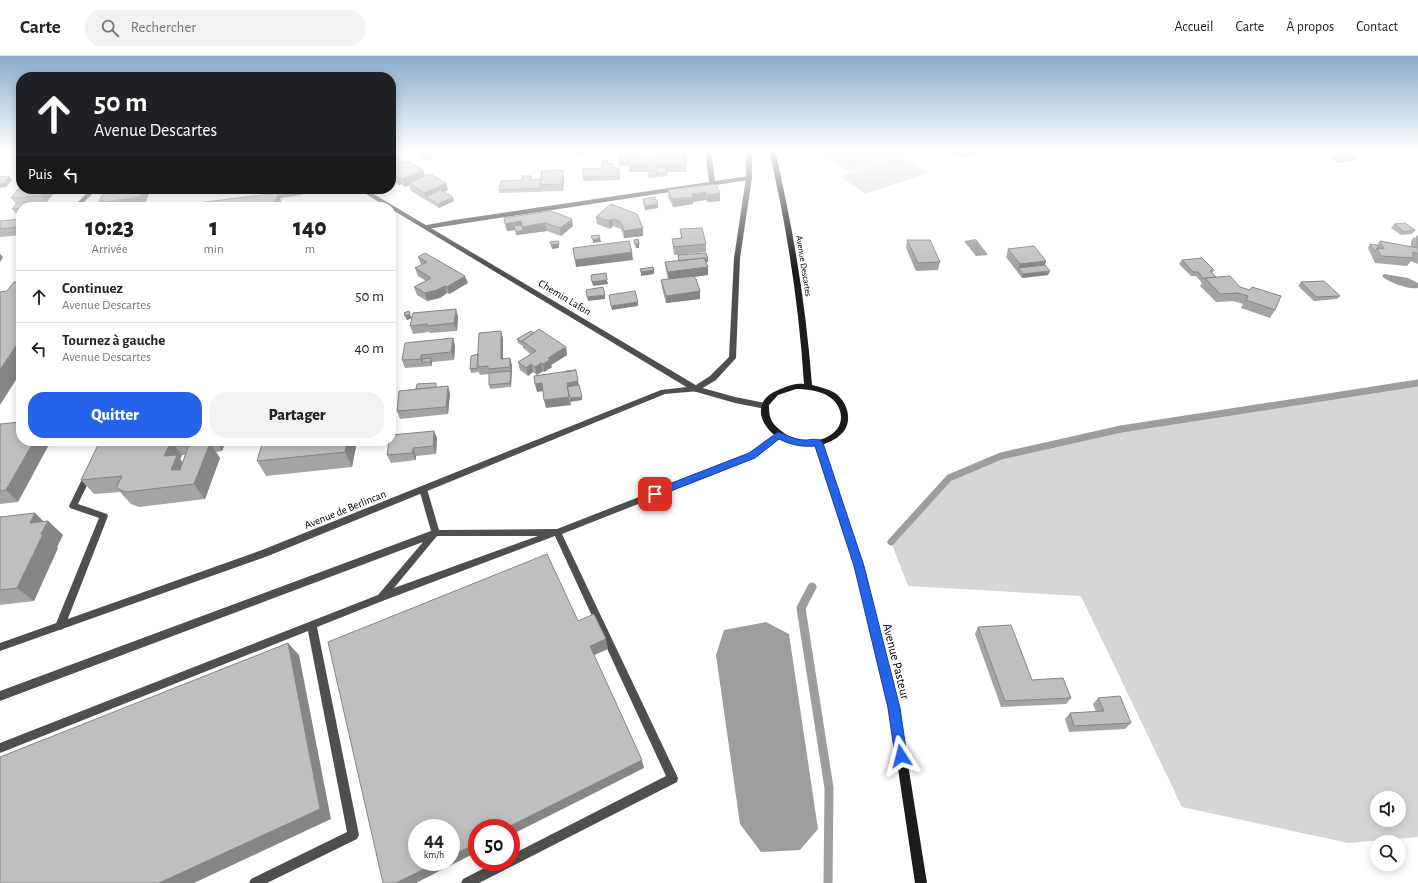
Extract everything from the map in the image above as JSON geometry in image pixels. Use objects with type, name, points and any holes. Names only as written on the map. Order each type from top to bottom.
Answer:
[{"type":"main road","name":"Avenue Descartes","points":[[780,189],[793,254],[808,386]]},
{"type":"main road","points":[[808,386],[821,389],[832,395],[841,403],[845,412],[845,423],[840,432],[831,439],[818,443],[797,442],[778,435],[766,421],[764,414],[765,406],[773,396],[786,388],[808,386]]},
{"type":"main road","name":"Avenue Pasteur","points":[[818,443],[859,566],[894,708],[921,883]]},
{"type":"street","points":[[427,227],[675,189]]},
{"type":"street","points":[[696,388],[713,378],[732,358],[737,258],[748,189]]},
{"type":"street","points":[[81,202],[89,194]]},
{"type":"street","name":"Chemin Lafon","points":[[370,194],[384,202]]},
{"type":"street","name":"Chemin Lafon","points":[[396,209],[696,388],[735,400],[765,406]]},
{"type":"street","name":"Avenue de Berlincan","points":[[0,647],[265,552],[664,392],[696,388]]},
{"type":"street","points":[[0,748],[381,598],[557,532],[752,456],[778,435]]},
{"type":"street","points":[[60,626],[104,516],[73,506],[90,470]]},
{"type":"street","points":[[423,489],[436,533]]},
{"type":"street","points":[[0,696],[436,533],[557,532]]},
{"type":"street","points":[[520,856],[673,778],[557,532]]},
{"type":"street","points":[[381,598],[436,533]]},
{"type":"street","points":[[255,883],[353,835],[312,625]]},
{"type":"street","points":[[467,883],[490,871]]},
{"type":"shaded area","points":[[857,189],[881,189],[865,194]]},
{"type":"shaded area","points":[[976,239],[988,255],[976,256],[964,241]]},
{"type":"shaded area","points":[[1384,274],[1408,278],[1418,283],[1418,288],[1404,287],[1393,283],[1382,276]]},
{"type":"shaded area","points":[[1418,383],[1418,837],[1406,838],[1406,835],[1370,835],[1370,841],[1348,843],[1182,807],[1081,596],[908,586],[891,542],[949,478],[1001,456],[1121,429]]},
{"type":"shaded area","points":[[766,622],[789,634],[818,829],[800,850],[761,852],[740,824],[716,655],[724,630]]},
{"type":"building","points":[[417,189],[434,189],[424,193]]},
{"type":"building","points":[[499,189],[529,189],[499,190]]},
{"type":"building","points":[[718,189],[720,193],[707,195],[706,192],[692,194],[693,197],[672,199],[668,190]]},
{"type":"building","points":[[440,190],[453,197],[438,204],[426,197]]},
{"type":"building","points":[[16,192],[16,194],[42,194],[41,196],[11,198]]},
{"type":"building","points":[[103,194],[142,194],[140,197],[104,202],[99,201]]},
{"type":"building","points":[[278,194],[276,200],[273,202],[205,202]]},
{"type":"building","points":[[655,197],[658,204],[645,206],[643,199]]},
{"type":"building","points":[[611,204],[637,214],[643,228],[624,231],[620,221],[612,219],[609,221],[596,217]]},
{"type":"building","points":[[551,211],[572,219],[560,228],[545,223],[522,227],[521,221],[505,224],[504,218]]},
{"type":"building","points":[[16,219],[16,227],[0,229],[0,221]]},
{"type":"building","points":[[1405,223],[1415,230],[1404,232],[1394,224]]},
{"type":"building","points":[[522,225],[523,230],[516,232],[514,226]]},
{"type":"building","points":[[702,228],[706,244],[674,247],[672,239],[682,238],[680,229]]},
{"type":"building","points":[[599,235],[600,238],[593,240],[591,236]]},
{"type":"building","points":[[638,239],[639,244],[635,244],[634,240]]},
{"type":"building","points":[[907,240],[930,240],[940,262],[918,263]]},
{"type":"building","points":[[558,241],[559,244],[551,245],[550,242]]},
{"type":"building","points":[[629,241],[632,252],[575,260],[573,248]]},
{"type":"building","points":[[1380,241],[1418,248],[1418,254],[1413,252],[1413,258],[1381,256],[1377,248],[1384,249]]},
{"type":"building","points":[[1370,244],[1377,245],[1379,249],[1377,248],[1375,252]]},
{"type":"building","points":[[1034,246],[1046,261],[1020,264],[1008,249]]},
{"type":"building","points":[[425,253],[465,276],[447,287],[445,286],[425,293],[414,287],[431,278],[415,268],[427,262],[418,257]]},
{"type":"building","points":[[706,253],[708,258],[679,261],[678,255]]},
{"type":"building","points":[[704,258],[708,267],[668,272],[665,262]]},
{"type":"building","points":[[1202,258],[1214,270],[1210,271],[1216,277],[1204,279],[1198,272],[1193,272],[1182,260]]},
{"type":"building","points":[[1045,265],[1050,271],[1023,274],[1018,268]]},
{"type":"building","points":[[653,267],[654,270],[641,272],[640,269]]},
{"type":"building","points":[[606,273],[607,280],[592,282],[591,275]]},
{"type":"building","points":[[693,276],[696,279],[700,291],[666,296],[661,280]]},
{"type":"building","points":[[1230,276],[1240,287],[1250,290],[1252,287],[1281,296],[1275,310],[1246,300],[1248,296],[1237,293],[1220,294],[1205,278]]},
{"type":"building","points":[[1324,281],[1340,296],[1316,297],[1301,282]]},
{"type":"building","points":[[14,282],[16,282],[16,346],[0,370],[0,292],[7,291]]},
{"type":"building","points":[[603,287],[605,295],[587,297],[586,290]]},
{"type":"building","points":[[635,291],[638,302],[611,306],[609,295]]},
{"type":"building","points":[[456,309],[454,323],[410,326],[413,313]]},
{"type":"building","points":[[409,311],[410,314],[405,316],[404,313]]},
{"type":"building","points":[[539,329],[566,347],[548,358],[550,360],[543,364],[541,363],[535,367],[531,364],[526,368],[518,362],[536,351],[522,341]]},
{"type":"building","points":[[501,331],[501,359],[510,358],[510,367],[488,369],[488,366],[477,367],[479,333]]},
{"type":"building","points":[[531,331],[534,333],[522,342],[517,339]]},
{"type":"building","points":[[453,338],[451,352],[421,355],[421,359],[402,360],[405,343]]},
{"type":"building","points":[[478,354],[478,368],[470,369],[471,356]]},
{"type":"building","points":[[431,358],[430,362],[422,362],[423,359]]},
{"type":"building","points":[[576,370],[578,381],[567,383],[569,397],[544,400],[542,383],[535,384],[534,376]]},
{"type":"building","points":[[511,371],[510,383],[489,385],[489,373]]},
{"type":"building","points":[[436,383],[436,387],[416,389],[417,384]]},
{"type":"building","points":[[579,385],[582,397],[570,398],[567,387]]},
{"type":"building","points":[[448,386],[446,407],[397,411],[399,391]]},
{"type":"building","points":[[16,422],[16,446],[31,446],[6,490],[0,491],[0,424]]},
{"type":"building","points":[[434,431],[433,446],[413,448],[412,453],[387,455],[388,446],[396,446],[396,435]]},
{"type":"building","points":[[98,446],[169,446],[164,456],[177,455],[171,470],[180,470],[189,446],[209,446],[194,484],[126,492],[118,489],[117,486],[122,476],[81,480]]},
{"type":"building","points":[[262,446],[346,446],[345,452],[257,461]]},
{"type":"building","points":[[35,513],[30,523],[48,521],[41,534],[43,534],[17,588],[0,590],[0,517]]},
{"type":"building","points":[[547,554],[578,621],[594,614],[606,639],[590,646],[642,760],[520,821],[520,819],[468,819],[468,848],[460,852],[460,819],[408,819],[408,871],[420,871],[396,883],[383,883],[328,642]]},
{"type":"building","points":[[1011,625],[1032,680],[1063,678],[1071,698],[1005,701],[978,627]]},
{"type":"building","points":[[288,643],[320,809],[159,883],[0,883],[0,757]]},
{"type":"building","points":[[1120,696],[1131,723],[1074,726],[1070,713],[1104,711],[1098,698]]},
{"type":"waterway","points":[[891,542],[949,478],[1001,456],[1121,429],[1418,383]]},
{"type":"waterway","points":[[812,587],[801,608],[829,788],[828,883]]},
{"type":"route","points":[[655,494],[752,456],[778,435],[790,441],[804,444],[818,443],[859,566],[894,708],[901,756]]}]
